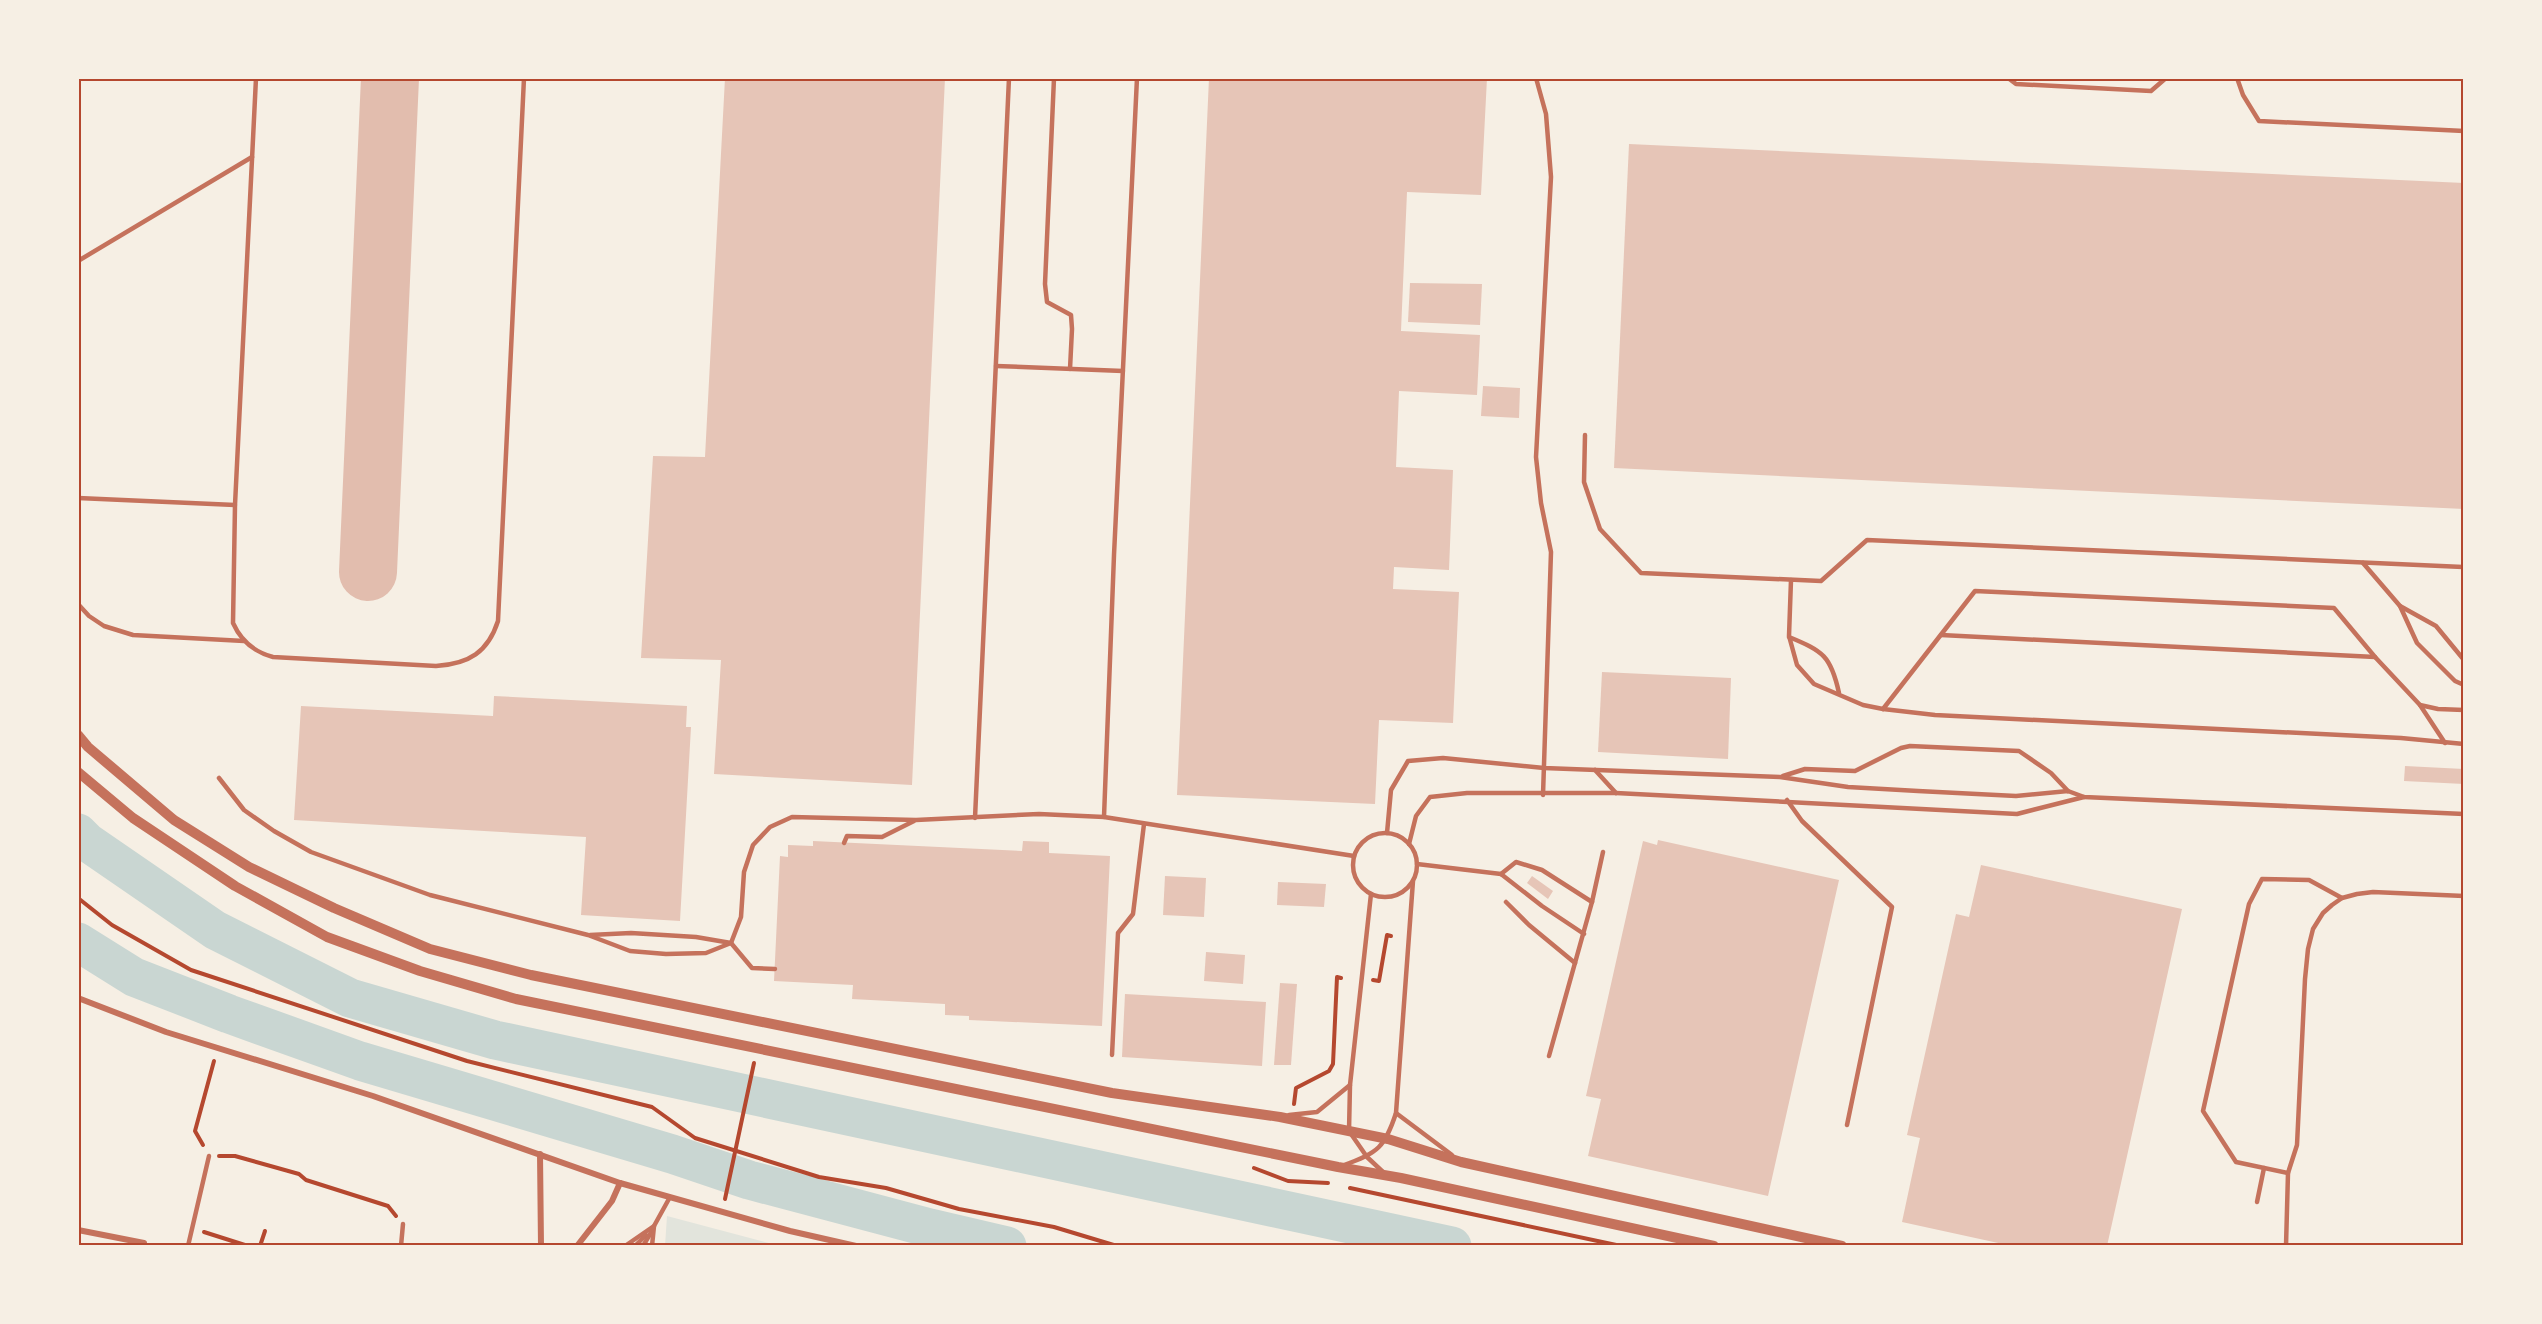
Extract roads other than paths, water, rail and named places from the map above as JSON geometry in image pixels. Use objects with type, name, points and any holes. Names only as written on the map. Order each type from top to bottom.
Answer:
[{"type":"street","points":[[78,735],[88,747],[174,820],[249,867],[334,908],[430,949],[531,975],[1100,1091],[1280,1117],[1388,1139],[1461,1162],[1842,1246]]},
{"type":"street","points":[[78,772],[133,818],[236,886],[327,938],[420,971],[516,999],[1386,1175],[1714,1246]]},
{"type":"street","points":[[78,998],[166,1032],[332,1083],[620,1183],[790,1231],[856,1246]]},
{"type":"street","points":[[540,1154],[541,1246]]},
{"type":"street","points":[[577,1246],[612,1201],[620,1183]]},
{"type":"street","points":[[78,1230],[144,1243]]},
{"type":"lane","points":[[256,78],[235,505],[233,623],[244,641],[261,654],[273,657],[436,666],[455,665],[479,652],[493,638],[498,621],[524,78]]},
{"type":"lane","points":[[975,818],[1010,78]]},
{"type":"lane","points":[[1054,78],[1045,284],[1047,302],[1071,315],[1070,369]]},
{"type":"lane","points":[[1104,818],[1137,78]]},
{"type":"lane","points":[[1536,78],[1546,114],[1551,177],[1536,457],[1541,503],[1551,552],[1543,795]]},
{"type":"lane","points":[[2008,78],[2016,84],[2151,91],[2166,78]]},
{"type":"lane","points":[[2237,78],[2243,95],[2259,121],[2464,131]]},
{"type":"lane","points":[[78,261],[252,157]]},
{"type":"lane","points":[[996,366],[1123,371]]},
{"type":"lane","points":[[1586,435],[1584,482],[1600,529],[1641,573],[1821,581],[1867,540],[2463,567]]},
{"type":"lane","points":[[78,498],[235,505]]},
{"type":"lane","points":[[2363,563],[2400,606],[2417,643],[2455,681],[2464,685]]},
{"type":"lane","points":[[1791,580],[1789,636],[1797,665],[1814,684],[1839,693],[1850,700],[1883,709],[1935,715],[2401,738],[2464,744]]},
{"type":"lane","points":[[1883,709],[1975,591],[2334,608],[2375,657],[2420,705],[2445,743]]},
{"type":"lane","points":[[78,603],[89,616],[104,626],[125,633],[244,641]]},
{"type":"lane","points":[[2400,606],[2436,626],[2464,660]]},
{"type":"lane","points":[[1941,635],[2375,657]]},
{"type":"lane","points":[[1789,636],[1816,648],[1828,661],[1833,668],[1839,693]]},
{"type":"lane","points":[[2420,705],[2464,710]]},
{"type":"lane","points":[[1780,777],[1805,769],[1855,771],[1901,748],[1920,746],[2019,751],[2052,773],[2068,791]]},
{"type":"lane","points":[[1388,833],[1391,790],[1408,761],[1443,758],[1544,768],[1780,777],[1848,787],[1952,793],[2016,796],[2068,791],[2084,797]]},
{"type":"lane","points":[[1595,770],[1616,793]]},
{"type":"lane","points":[[219,778],[244,810],[310,852],[430,896],[588,935],[630,951],[666,954],[705,953],[731,943],[741,917],[744,872],[749,855],[760,835],[770,827],[792,817],[916,820],[1039,814],[1104,818],[1354,856]]},
{"type":"lane","points":[[1409,844],[1416,816],[1430,797],[1457,794],[1616,793],[1787,800],[2017,814],[2084,797],[2464,814]]},
{"type":"lane","points":[[1787,800],[1802,821],[1892,907],[1847,1125]]},
{"type":"lane","points":[[844,843],[847,836],[882,837],[916,820]]},
{"type":"lane","points":[[1112,1055],[1118,933],[1133,914],[1144,824]]},
{"type":"lane","points":[[1338,1167],[1367,1157],[1388,1139],[1396,1113],[1413,881],[1417,864],[1415,853],[1401,837],[1388,833],[1377,834],[1367,838],[1359,846],[1354,856],[1355,877],[1361,887],[1371,894],[1392,897],[1406,890],[1413,881]]},
{"type":"lane","points":[[1549,1056],[1584,934],[1603,852]]},
{"type":"lane","points":[[1502,874],[1516,862],[1542,870],[1592,902]]},
{"type":"lane","points":[[1417,864],[1502,874],[1542,906],[1584,934]]},
{"type":"lane","points":[[2288,1173],[2236,1162],[2203,1111],[2249,904],[2262,879],[2309,880],[2342,898]]},
{"type":"lane","points":[[2286,1246],[2288,1173],[2297,1144],[2308,949],[2313,929],[2323,913],[2342,898],[2373,892],[2464,896]]},
{"type":"lane","points":[[1371,894],[1350,1085],[1349,1131],[1367,1157],[1386,1175]]},
{"type":"lane","points":[[1506,902],[1529,925],[1575,963]]},
{"type":"lane","points":[[588,935],[631,933],[696,937],[731,943],[752,968],[774,969]]},
{"type":"lane","points":[[1280,1117],[1317,1112],[1350,1085]]},
{"type":"lane","points":[[1396,1113],[1461,1162]]},
{"type":"lane","points":[[188,1246],[209,1156]]},
{"type":"lane","points":[[2257,1202],[2264,1168]]},
{"type":"lane","points":[[644,1246],[670,1197]]},
{"type":"lane","points":[[401,1246],[403,1224]]},
{"type":"lane","points":[[625,1246],[654,1226]]},
{"type":"lane","points":[[634,1246],[654,1226]]},
{"type":"lane","points":[[652,1246],[654,1226]]},
{"type":"waterway","points":[[78,833],[87,842],[215,930],[350,998],[495,1040],[1452,1246]]},
{"type":"waterway","points":[[78,942],[134,977],[360,1061],[672,1154],[749,1180],[1007,1246]]}]
